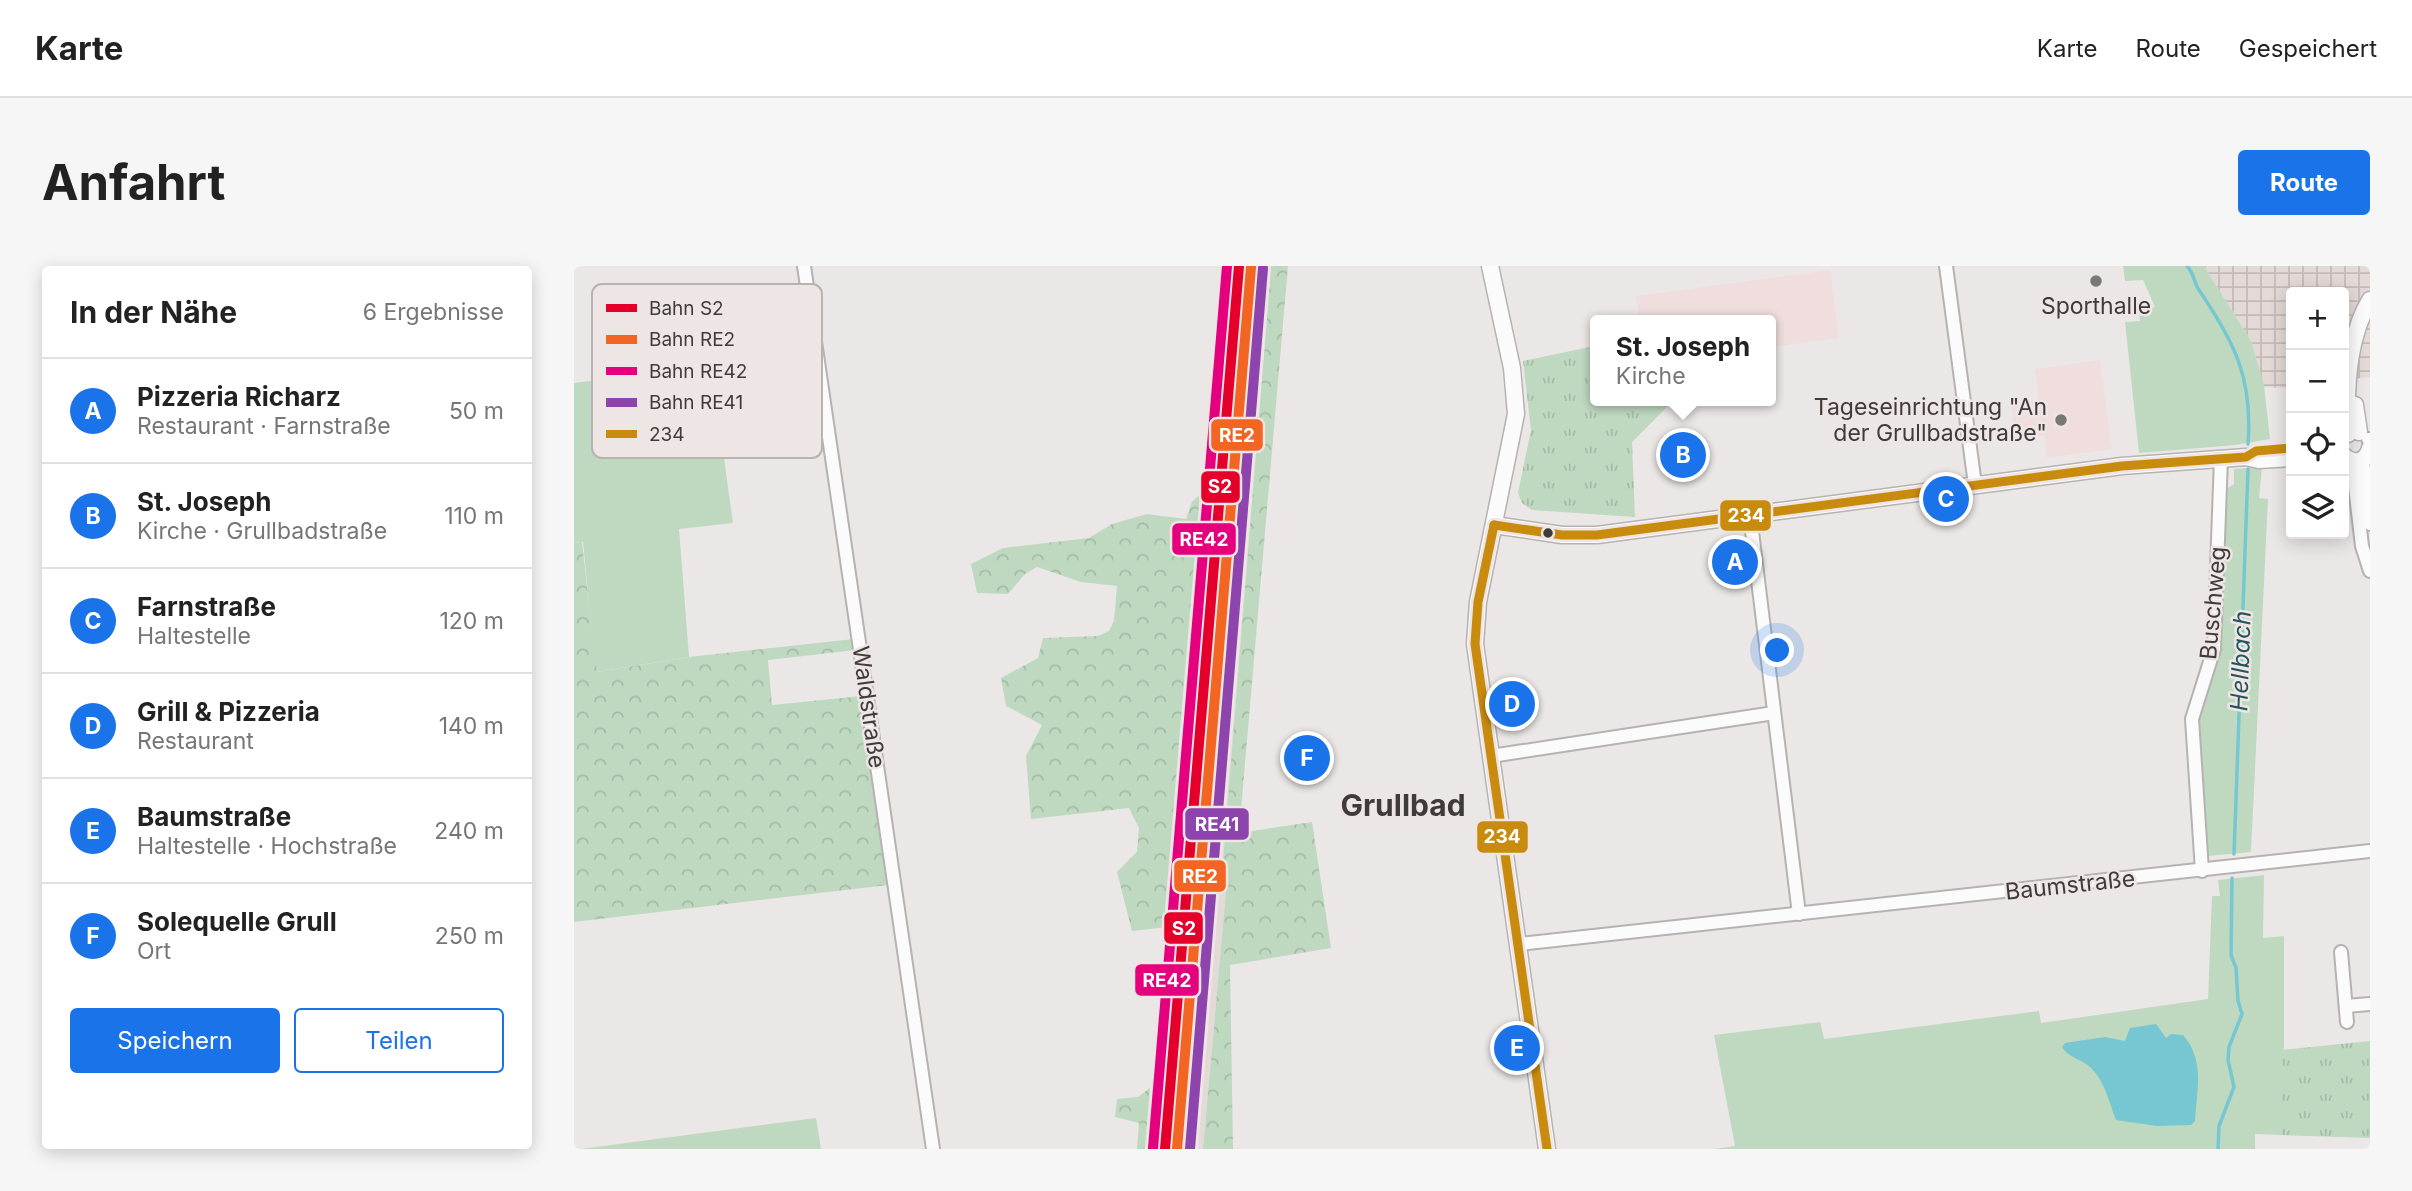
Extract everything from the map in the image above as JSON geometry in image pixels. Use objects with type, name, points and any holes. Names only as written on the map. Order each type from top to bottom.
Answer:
[{"type":"street","name":"Waldstraße","points":[[804,266],[807,284]]},
{"type":"street","points":[[1490,266],[1511,368],[1516,414],[1478,602],[1475,644],[1520,944],[1547,1149]]},
{"type":"street","points":[[1946,266],[1975,485]]},
{"type":"street","points":[[2370,300],[2354,338],[2346,401],[2361,446],[2370,524]]},
{"type":"street","name":"Waldstraße","points":[[822,389],[933,1149]]},
{"type":"street","points":[[2361,446],[2362,546],[2370,572]]},
{"type":"street","points":[[2246,457],[2256,451],[2286,448]]},
{"type":"street","points":[[1494,525],[1562,535],[1597,535],[2122,466],[2221,458],[2286,458]]},
{"type":"street","name":"Buschweg","points":[[2202,871],[2192,719],[2214,649],[2221,458]]},
{"type":"street","points":[[1749,515],[1799,914]]},
{"type":"street","points":[[1491,756],[1774,713]]},
{"type":"street","name":"Baumstraße","points":[[1520,944],[2370,851]]},
{"type":"street","points":[[2341,952],[2347,1021]]},
{"type":"street","points":[[2346,1006],[2370,1004]]},
{"type":"shaded area","points":[[1234,266],[1271,266],[1223,861],[1227,880],[1203,1149],[1157,1149],[1162,1088],[1156,1086],[1172,927],[1176,926]]},
{"type":"shaded area","points":[[2204,266],[2370,266],[2370,377],[2349,379],[2349,287],[2286,287],[2286,388],[2264,387],[2251,341]]},
{"type":"shaded area","points":[[1830,270],[1839,338],[1776,346],[1776,315],[1639,315],[1636,296]]},
{"type":"shaded area","name":"Tageseinrichtung \"An der Grullbadstraße\"","points":[[2100,360],[2112,449],[2047,458],[2044,436],[2016,439],[2011,404],[2039,400],[2035,369]]},
{"type":"green space","points":[[1271,266],[1288,266],[1239,833],[1312,822],[1331,948],[1230,965],[1233,1149],[1203,1149],[1227,880],[1223,861]]},
{"type":"green space","points":[[2123,266],[2204,266],[2251,341],[2264,385],[2270,439],[2236,445],[2139,453],[2125,322],[2140,321],[2139,309],[2155,307],[2143,280],[2125,281]]},
{"type":"green space","points":[[1590,347],[1590,406],[1668,406],[1632,442],[1635,517],[1532,510],[1522,503],[1518,493],[1531,430],[1523,361]]},
{"type":"green space","points":[[592,381],[592,458],[724,458],[733,523],[679,529],[689,657],[596,672],[583,542],[574,543],[574,383]]},
{"type":"green space","points":[[2262,467],[2259,498],[2268,499],[2251,852],[2208,856],[2199,718],[2220,651],[2226,489],[2234,484],[2234,469]]},
{"type":"green space","points":[[1201,493],[1214,493],[1176,926],[1132,931],[1117,872],[1137,852],[1139,828],[1129,808],[1031,819],[1026,756],[1042,725],[1006,706],[1001,678],[1038,658],[1043,638],[1098,636],[1109,631],[1114,621],[1117,586],[1081,582],[1037,567],[1025,574],[1008,594],[977,593],[971,564],[1003,548],[1089,538],[1112,524],[1147,514],[1186,519],[1192,502]]},
{"type":"green space","points":[[582,542],[597,672],[689,657],[854,639],[856,650],[768,660],[772,705],[862,696],[888,885],[574,922],[574,543]]},
{"type":"green space","points":[[2264,875],[2263,938],[2284,936],[2284,1049],[2281,1051],[2281,1135],[2255,1134],[2255,1149],[1714,1149],[1735,1146],[1714,1035],[1820,1022],[1824,1039],[2039,1011],[2041,1023],[2208,999],[2212,896],[2220,896],[2218,880]]},
{"type":"green space","points":[[2370,1041],[2370,1138],[2281,1135],[2281,1050]]},
{"type":"green space","points":[[1151,1087],[1162,1087],[1157,1149],[1137,1149],[1139,1123],[1115,1117],[1117,1099],[1138,1097]]},
{"type":"green space","points":[[816,1118],[821,1149],[581,1149]]},
{"type":"water","points":[[2156,1024],[2166,1038],[2171,1034],[2183,1035],[2194,1055],[2198,1087],[2195,1121],[2191,1125],[2157,1126],[2116,1120],[2106,1092],[2095,1073],[2062,1047],[2065,1043],[2105,1037],[2125,1041],[2130,1028]]},
{"type":"waterway","name":"Hellbach","points":[[2187,266],[2223,327],[2239,362],[2248,400],[2248,444]]},
{"type":"waterway","name":"Hellbach","points":[[2234,854],[2248,469]]},
{"type":"waterway","name":"Hellbach","points":[[2218,1149],[2219,1126],[2234,1087],[2228,1060],[2229,1047],[2242,1014],[2238,1001],[2236,968],[2231,955],[2232,878]]},
{"type":"railway","points":[[1183,1149],[1257,266]]},
{"type":"rail line","name":"RE42","points":[[1153,1148],[1227,266]]},
{"type":"rail line","name":"S2","points":[[1165,1149],[1239,266]]},
{"type":"rail line","name":"RE2","points":[[1177,1149],[1251,267]]},
{"type":"rail line","name":"RE41","points":[[1190,1149],[1263,268]]},
{"type":"transit line","name":"234","points":[[1494,525],[1562,535],[1597,535],[2122,466],[2246,457],[2256,451],[2286,448]]},
{"type":"transit line","name":"234","points":[[1494,525],[1478,602],[1475,644],[1547,1149]]},
{"type":"place","name":"Sporthalle","points":[[2096,281]]},
{"type":"place","name":"Tageseinrichtung \"An der Grullbadstraße\"","points":[[2061,420]]},
{"type":"place","name":"St. Joseph","points":[[1683,455]]},
{"type":"place","name":"Farnstraße","points":[[1946,499]]},
{"type":"place","name":"Pizzeria Richarz","points":[[1735,562]]},
{"type":"place","name":"Grill & Pizzeria","points":[[1512,704]]},
{"type":"place","name":"Solequelle Grull","points":[[1307,758]]},
{"type":"place","name":"Baumstraße","points":[[1517,1048]]},
{"type":"district","name":"Grullbad","points":[[1403,806]]}]
